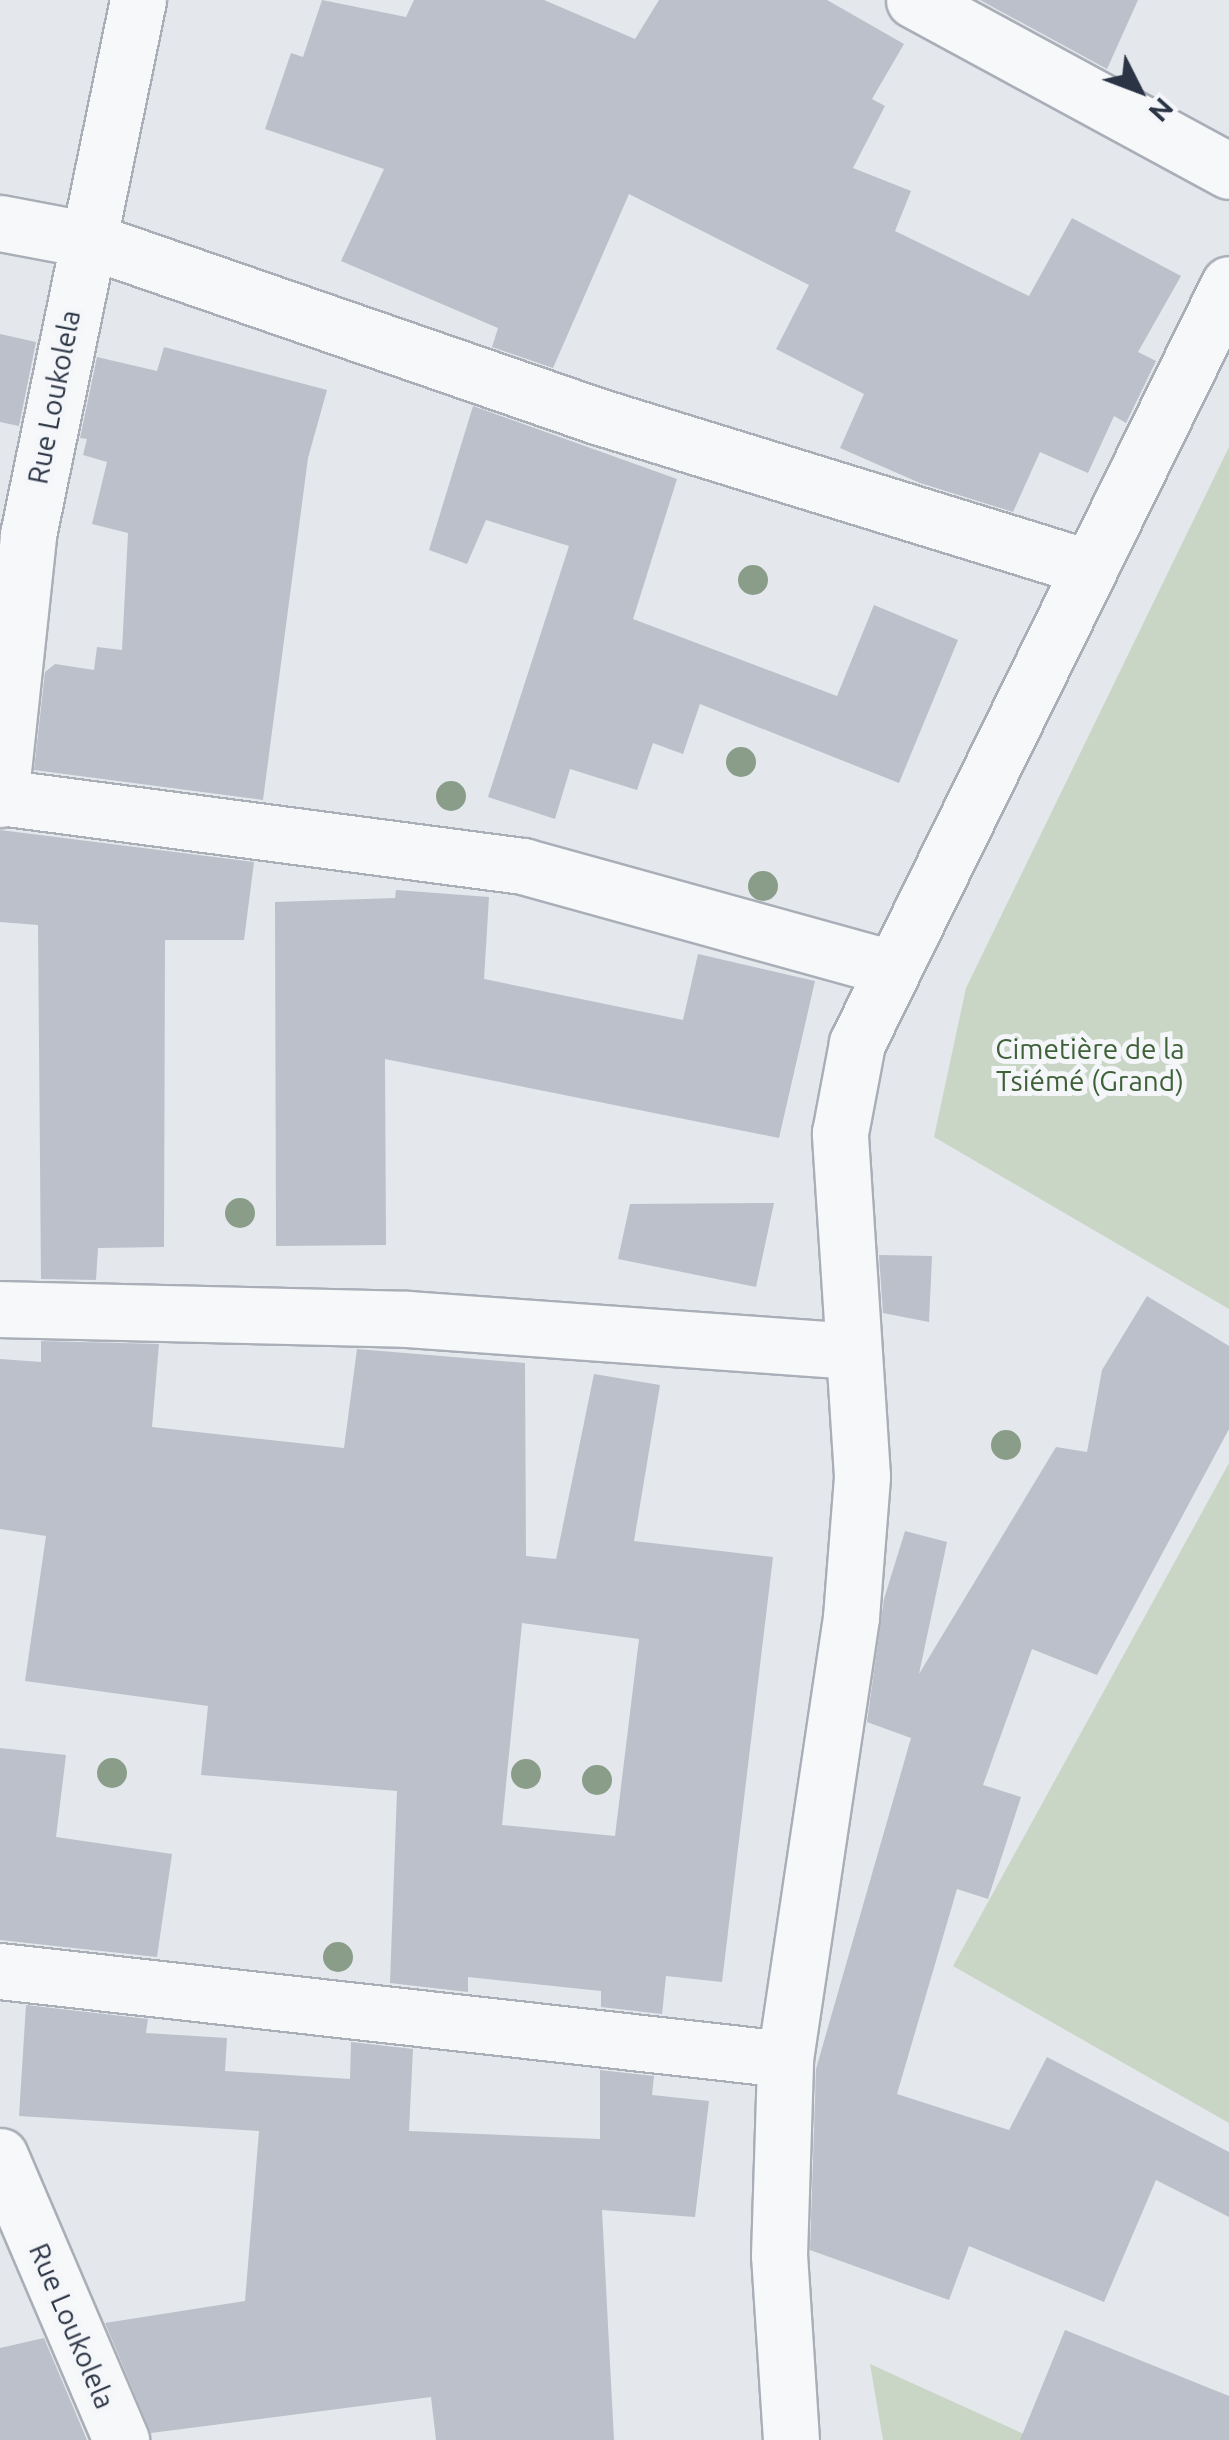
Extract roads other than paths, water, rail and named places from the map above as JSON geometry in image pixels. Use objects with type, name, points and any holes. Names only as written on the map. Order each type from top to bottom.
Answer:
[{"type":"street","name":"Rue Loukolela","points":[[0,798],[28,535],[85,238],[138,0]]},
{"type":"street","points":[[914,0],[1229,171]]},
{"type":"street","points":[[0,223],[85,238],[597,416],[1087,567]]},
{"type":"street","points":[[791,2440],[780,2255],[785,2059],[851,1617],[862,1476],[850,1352],[840,1133],[857,1044],[886,967],[1229,284]]},
{"type":"street","points":[[0,798],[523,866],[886,967]]},
{"type":"street","points":[[0,1309],[407,1319],[850,1352]]},
{"type":"street","points":[[0,1971],[785,2059]]},
{"type":"street","name":"Rue Loukolela","points":[[0,2156],[121,2440]]},
{"type":"park label","name":"Cimetière de la Tsiémé (Grand)","points":[[1090,1065]]}]
